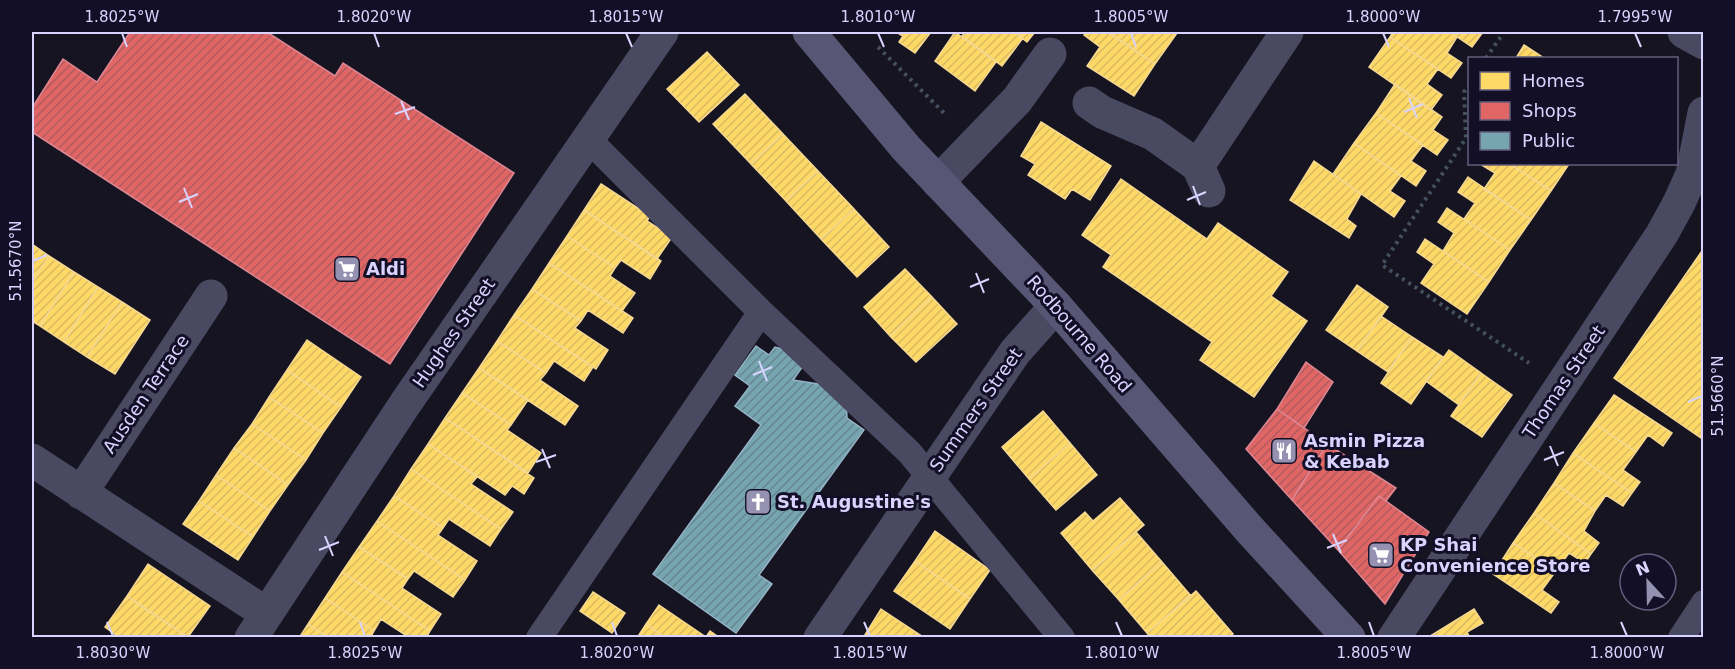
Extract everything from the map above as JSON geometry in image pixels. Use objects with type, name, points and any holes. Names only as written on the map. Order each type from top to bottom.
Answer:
[{"type":"street","name":"Hughes Street","points":[[259,626],[405,404],[662,32]]},
{"type":"street","name":"Rodbourne Road","points":[[809,32],[862,98],[1056,306],[1249,529],[1349,638]]},
{"type":"street","points":[[1089,103],[1153,134],[1204,178],[1287,32]]},
{"type":"street","points":[[1684,32],[1704,43]]},
{"type":"street","points":[[938,182],[1017,99],[1050,54]]},
{"type":"street","name":"Thomas Street","points":[[1394,638],[1662,234],[1688,183],[1702,133]]},
{"type":"street","name":"Ausden Terrace","points":[[81,493],[212,296]]},
{"type":"street","name":"Summers Street","points":[[820,638],[1015,352],[1056,306]]},
{"type":"street","points":[[32,460],[81,493],[259,626]]},
{"type":"lane","points":[[588,139],[761,312],[909,452],[1062,638]]},
{"type":"lane","points":[[539,638],[761,312]]},
{"type":"lane","points":[[1681,638],[1704,603]]},
{"type":"path","points":[[1487,57],[1504,32]]},
{"type":"path","points":[[871,40],[937,108],[977,142]]},
{"type":"path","points":[[1468,87],[1464,92],[1466,138],[1382,265],[1562,385]]},
{"type":"building: Homes","points":[[896,32],[931,32],[915,53],[899,42],[903,36]]},
{"type":"building: Homes","points":[[955,32],[996,62],[975,91],[935,61]]},
{"type":"building: Homes","points":[[965,32],[1014,32],[1023,38],[1002,66],[962,36]]},
{"type":"building: Homes","points":[[1014,32],[1035,32],[1027,42]]},
{"type":"building: Homes","points":[[1086,32],[1107,32],[1155,64],[1134,96],[1087,66],[1100,47],[1084,35]]},
{"type":"building: Homes","points":[[1111,32],[1175,32],[1177,33],[1155,64]]},
{"type":"building: Homes","points":[[1393,32],[1450,32],[1457,37],[1447,53],[1462,63],[1451,78],[1390,37]]},
{"type":"building: Homes","points":[[1450,32],[1483,32],[1472,47]]},
{"type":"building: Homes","points":[[1390,37],[1438,69],[1427,84],[1442,95],[1431,110],[1369,67]]},
{"type":"building: Homes","points":[[1524,45],[1542,57],[1517,57]]},
{"type":"building: Homes","points":[[707,52],[739,85],[699,122],[667,89]]},
{"type":"building: Homes","points":[[1395,84],[1442,117],[1433,130],[1448,140],[1437,155],[1376,113]]},
{"type":"building: Homes","points":[[745,94],[783,134],[751,164],[713,124]]},
{"type":"building: Homes","points":[[1376,113],[1423,145],[1411,161],[1426,171],[1416,186],[1354,143]]},
{"type":"building: Homes","points":[[1041,122],[1111,166],[1090,200],[1072,189],[1065,199],[1028,175],[1035,164],[1021,156]]},
{"type":"building: Homes","points":[[783,134],[818,171],[786,201],[751,164]]},
{"type":"building: Homes","points":[[1354,143],[1401,176],[1390,191],[1405,201],[1394,217],[1333,174]]},
{"type":"building: Homes","points":[[1314,161],[1361,194],[1347,219],[1356,226],[1349,238],[1290,200]]},
{"type":"building: Homes","points":[[1482,165],[1512,165],[1551,191],[1531,220],[1484,189],[1495,173]]},
{"type":"building: Homes","points":[[1512,165],[1568,165],[1551,191]]},
{"type":"building: Homes","points":[[818,171],[854,209],[821,239],[786,201]]},
{"type":"building: Homes","points":[[1468,177],[1531,220],[1510,250],[1464,219],[1475,203],[1458,192]]},
{"type":"building: Homes","points":[[1121,179],[1207,239],[1218,223],[1288,272],[1271,296],[1307,321],[1254,397],[1200,360],[1212,342],[1103,267],[1111,255],[1082,235]]},
{"type":"building: Homes","points":[[601,184],[650,216],[647,221],[672,237],[657,259],[584,210]]},
{"type":"building: Homes","points":[[1447,208],[1510,250],[1489,282],[1443,251],[1454,233],[1438,222]]},
{"type":"building: Homes","points":[[854,209],[889,247],[857,277],[821,239]]},
{"type":"building: Homes","points":[[584,210],[661,261],[650,279],[621,260],[615,268],[567,236]]},
{"type":"building: Homes","points":[[567,236],[615,268],[610,276],[635,293],[622,311],[549,263]]},
{"type":"building: Homes","points":[[1425,239],[1489,282],[1467,314],[1421,283],[1434,264],[1417,252]]},
{"type":"building: Homes","points":[[32,244],[49,256],[32,283]]},
{"type":"building: Homes","points":[[1704,248],[1704,440],[1614,378]]},
{"type":"building: Homes","points":[[49,256],[74,272],[40,326],[32,321],[32,283]]},
{"type":"building: Homes","points":[[549,263],[633,318],[623,333],[588,310],[581,321],[532,289]]},
{"type":"building: Homes","points":[[905,269],[932,297],[890,336],[864,307]]},
{"type":"building: Homes","points":[[74,272],[98,287],[64,342],[40,326]]},
{"type":"building: Homes","points":[[1357,285],[1388,307],[1357,351],[1326,330]]},
{"type":"building: Homes","points":[[98,287],[122,302],[87,357],[64,342]]},
{"type":"building: Homes","points":[[532,289],[581,321],[575,328],[608,350],[596,369],[514,315]]},
{"type":"building: Homes","points":[[932,297],[957,324],[916,362],[890,336]]},
{"type":"building: Homes","points":[[122,302],[150,320],[115,374],[87,357]]},
{"type":"building: Homes","points":[[514,315],[593,367],[584,381],[554,361],[546,373],[497,341]]},
{"type":"building: Homes","points":[[1381,316],[1412,337],[1388,372],[1357,351]]},
{"type":"building: Homes","points":[[1412,337],[1443,357],[1411,404],[1381,383]]},
{"type":"building: Homes","points":[[307,340],[361,377],[341,407],[287,370]]},
{"type":"building: Homes","points":[[497,341],[546,373],[540,380],[578,406],[565,425],[479,368]]},
{"type":"building: Homes","points":[[1449,350],[1481,373],[1459,405],[1426,381]]},
{"type":"building: Homes","points":[[479,368],[528,400],[511,425],[462,393]]},
{"type":"building: Homes","points":[[287,370],[341,407],[323,433],[269,397]]},
{"type":"building: Homes","points":[[1481,373],[1512,395],[1482,437],[1451,416]]},
{"type":"building: Homes","points":[[462,393],[511,425],[507,430],[541,453],[528,473],[445,418]]},
{"type":"building: Homes","points":[[1614,395],[1672,433],[1663,446],[1648,435],[1636,452],[1594,423]]},
{"type":"building: Homes","points":[[269,397],[323,433],[306,460],[252,424]]},
{"type":"building: Homes","points":[[1043,411],[1070,443],[1029,479],[1002,447]]},
{"type":"building: Homes","points":[[445,418],[534,478],[524,494],[512,486],[505,495],[428,444]]},
{"type":"building: Homes","points":[[1594,423],[1636,452],[1623,470],[1640,482],[1632,493],[1573,453]]},
{"type":"building: Homes","points":[[252,424],[306,460],[288,485],[234,448]]},
{"type":"building: Homes","points":[[1070,443],[1097,475],[1056,510],[1029,479]]},
{"type":"building: Homes","points":[[428,444],[477,477],[471,484],[513,512],[501,529],[411,469]]},
{"type":"building: Homes","points":[[234,448],[288,485],[270,511],[216,475]]},
{"type":"building: Homes","points":[[1573,453],[1632,493],[1623,506],[1606,495],[1595,511],[1554,483]]},
{"type":"building: Homes","points":[[411,469],[501,529],[490,546],[449,519],[443,528],[394,496]]},
{"type":"building: Homes","points":[[216,475],[270,511],[253,537],[199,501]]},
{"type":"building: Homes","points":[[1554,483],[1595,511],[1584,531],[1599,543],[1591,554],[1534,513]]},
{"type":"building: Homes","points":[[394,496],[443,528],[438,535],[477,561],[465,580],[377,521]]},
{"type":"building: Homes","points":[[1120,498],[1144,525],[1092,570],[1061,533],[1085,512],[1093,521]]},
{"type":"building: Homes","points":[[199,501],[253,537],[238,560],[183,524]]},
{"type":"building: Homes","points":[[1534,513],[1591,554],[1585,563],[1569,553],[1556,571],[1513,543]]},
{"type":"building: Homes","points":[[377,521],[465,580],[453,597],[414,571],[408,579],[359,547]]},
{"type":"building: Homes","points":[[935,531],[990,570],[970,599],[915,561]]},
{"type":"building: Homes","points":[[1136,532],[1162,562],[1119,600],[1092,570]]},
{"type":"building: Homes","points":[[1513,543],[1556,571],[1542,590],[1559,602],[1551,613],[1493,574]]},
{"type":"building: Homes","points":[[359,547],[408,579],[402,588],[441,614],[430,631],[342,572]]},
{"type":"building: Homes","points":[[915,561],[970,599],[950,629],[894,591]]},
{"type":"building: Homes","points":[[1162,562],[1191,596],[1147,633],[1119,600]]},
{"type":"building: Homes","points":[[148,564],[210,606],[188,637],[127,596]]},
{"type":"building: Homes","points":[[342,572],[430,631],[426,638],[410,638],[381,619],[374,631],[325,598]]},
{"type":"building: Homes","points":[[1196,591],[1233,634],[1228,638],[1151,638],[1147,633]]},
{"type":"building: Homes","points":[[593,592],[625,613],[612,633],[580,611]]},
{"type":"building: Homes","points":[[127,596],[188,637],[120,638],[105,627]]},
{"type":"building: Homes","points":[[325,598],[374,631],[370,638],[329,638],[308,624]]},
{"type":"building: Homes","points":[[659,605],[706,637],[710,631],[720,638],[666,638],[646,624]]},
{"type":"building: Homes","points":[[881,609],[923,637],[923,638],[863,638]]},
{"type":"building: Homes","points":[[1474,609],[1483,623],[1467,632],[1470,638],[1427,638]]},
{"type":"building: Homes","points":[[308,624],[329,638],[299,638]]},
{"type":"building: Homes","points":[[646,624],[666,638],[637,638]]},
{"type":"building: Shops","name":"Aldi","points":[[130,32],[267,32],[335,76],[343,63],[514,173],[390,364],[32,132],[32,108],[63,59],[97,82]]},
{"type":"building: Shops","points":[[1306,362],[1333,382],[1304,428],[1277,409]]},
{"type":"building: Shops","points":[[1277,409],[1327,444],[1292,500],[1246,449]]},
{"type":"building: Shops","points":[[1327,444],[1396,488],[1386,501],[1379,496],[1338,550],[1292,500]]},
{"type":"building: Shops","points":[[1379,496],[1429,532],[1385,604],[1338,550]]},
{"type":"building: Public","name":"St. Augustine's","points":[[756,346],[769,355],[775,347],[798,353],[803,366],[793,380],[825,385],[846,398],[847,418],[864,430],[759,575],[772,584],[736,633],[653,574],[761,425],[735,406],[750,386],[735,375]]},
{"type":"place","name":"Aldi","points":[[347,269]]},
{"type":"place","name":"Asmin Pizza & Kebab","points":[[1284,451]]},
{"type":"place","name":"St. Augustine's","points":[[758,502]]},
{"type":"place","name":"KP Shai Convenience Store","points":[[1381,555]]}]
